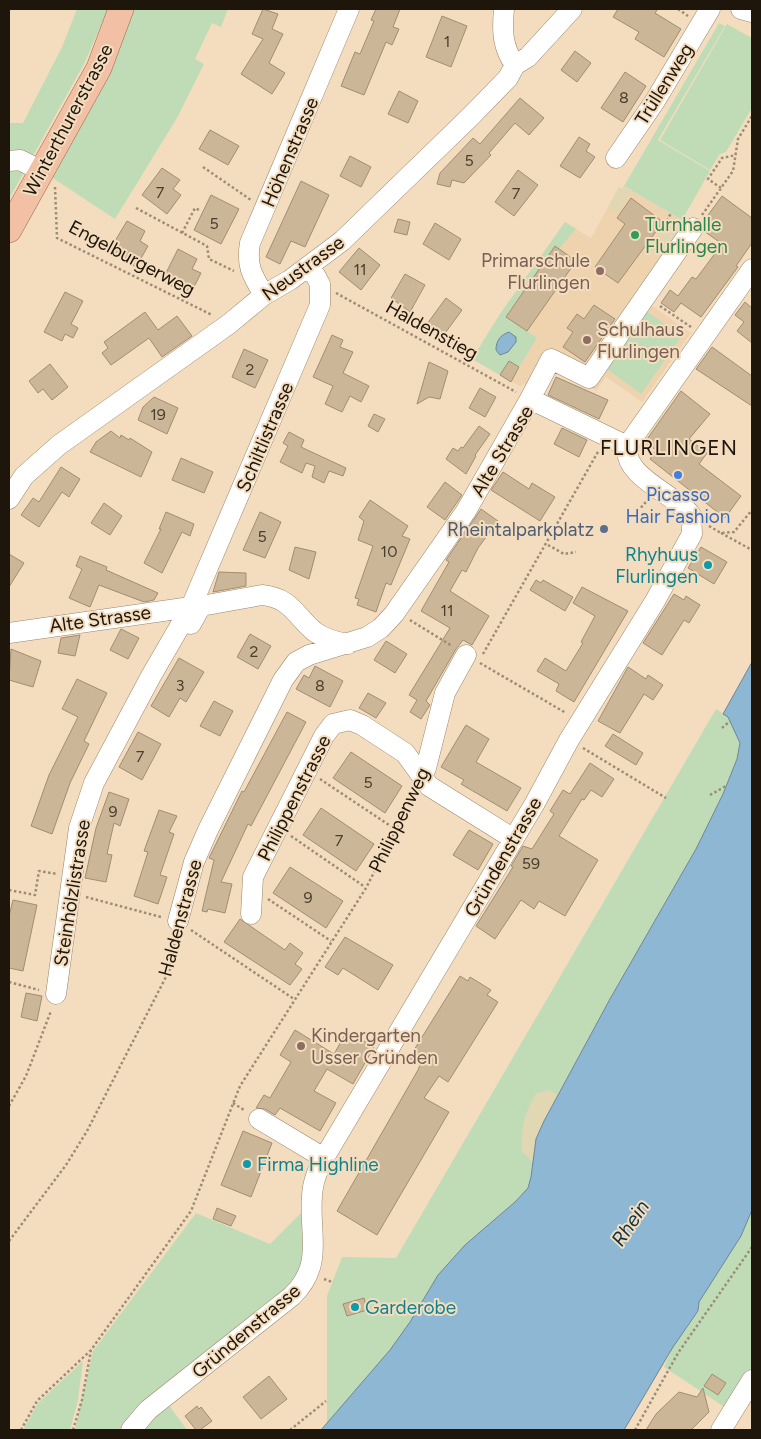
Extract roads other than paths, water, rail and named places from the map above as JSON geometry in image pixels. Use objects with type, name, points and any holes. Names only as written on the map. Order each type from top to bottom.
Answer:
[{"type":"main road","name":"Winterthurerstrasse","points":[[9,230],[99,68],[122,9]]},
{"type":"street","name":"Höhenstrasse","points":[[260,288],[247,259],[250,243],[349,9]]},
{"type":"street","points":[[504,9],[504,39],[508,56],[515,65]]},
{"type":"street","name":"Neustrasse","points":[[9,499],[24,476],[59,445],[229,324],[260,288],[276,290],[310,266],[372,213],[508,78],[515,65],[528,57],[572,9]]},
{"type":"street","name":"Trüllenweg","points":[[616,158],[655,101],[710,9]]},
{"type":"street","points":[[742,9],[752,12]]},
{"type":"street","points":[[9,161],[20,160],[42,171]]},
{"type":"street","points":[[530,399],[551,359],[589,378],[696,223]]},
{"type":"street","name":"Schiltlistrasse","points":[[191,606],[320,305],[320,284],[310,266]]},
{"type":"street","points":[[627,446],[704,336],[750,278]]},
{"type":"street","name":"Alte Strasse","points":[[171,642],[183,637],[201,606],[262,595],[283,600],[296,610],[314,631],[325,638],[348,644],[367,637],[381,628],[408,594],[466,511],[530,399],[627,446]]},
{"type":"street","name":"Gründenstrasse","points":[[136,1424],[302,1287],[309,1274],[312,1262],[313,1187],[324,1158],[514,840],[569,740],[582,722],[655,602],[692,534],[691,515],[635,470],[628,458],[627,446]]},
{"type":"street","name":"Alte Strasse","points":[[9,632],[191,606]]},
{"type":"street","name":"Steinhölzlistrasse","points":[[56,994],[79,828],[94,783],[191,606]]},
{"type":"street","name":"Haldenstrasse","points":[[178,922],[194,862],[283,680],[296,662],[308,655],[348,644]]},
{"type":"street","name":"Philippenweg","points":[[422,777],[445,693],[471,656]]},
{"type":"street","name":"Philippenstrasse","points":[[251,914],[253,876],[324,736],[333,724],[350,720],[362,725],[406,753],[429,786],[514,840]]},
{"type":"street","points":[[259,1119],[324,1158]]},
{"type":"street","points":[[721,1430],[752,1380]]},
{"type":"water","points":[[509,332],[516,337],[516,342],[508,352],[500,355],[496,350],[498,341]]},
{"type":"water","name":"Rhein","points":[[752,662],[752,1210],[741,1236],[699,1302],[698,1311],[673,1347],[624,1430],[321,1430],[390,1350],[410,1322],[438,1275],[465,1245],[515,1202],[528,1188],[536,1139],[544,1121],[610,999],[696,849],[723,794],[737,759],[740,743],[728,717],[723,714]]},
{"type":"place","name":"Turnhalle Flurlingen","points":[[635,235]]},
{"type":"place","name":"Primarschule Flurlingen","points":[[600,271]]},
{"type":"place","name":"Schulhaus Flurlingen","points":[[587,340]]},
{"type":"place","name":"Picasso Hair Fashion","points":[[678,475]]},
{"type":"place","name":"Rheintalparkplatz","points":[[604,529]]},
{"type":"place","name":"Rhyhuus Flurlingen","points":[[708,565]]},
{"type":"place","name":"Kindergarten Usser Gründen","points":[[301,1046]]},
{"type":"place","name":"Firma Highline","points":[[247,1164]]},
{"type":"place","name":"Garderobe","points":[[355,1307]]},
{"type":"district","name":"FLURLINGEN","points":[[669,447]]}]
